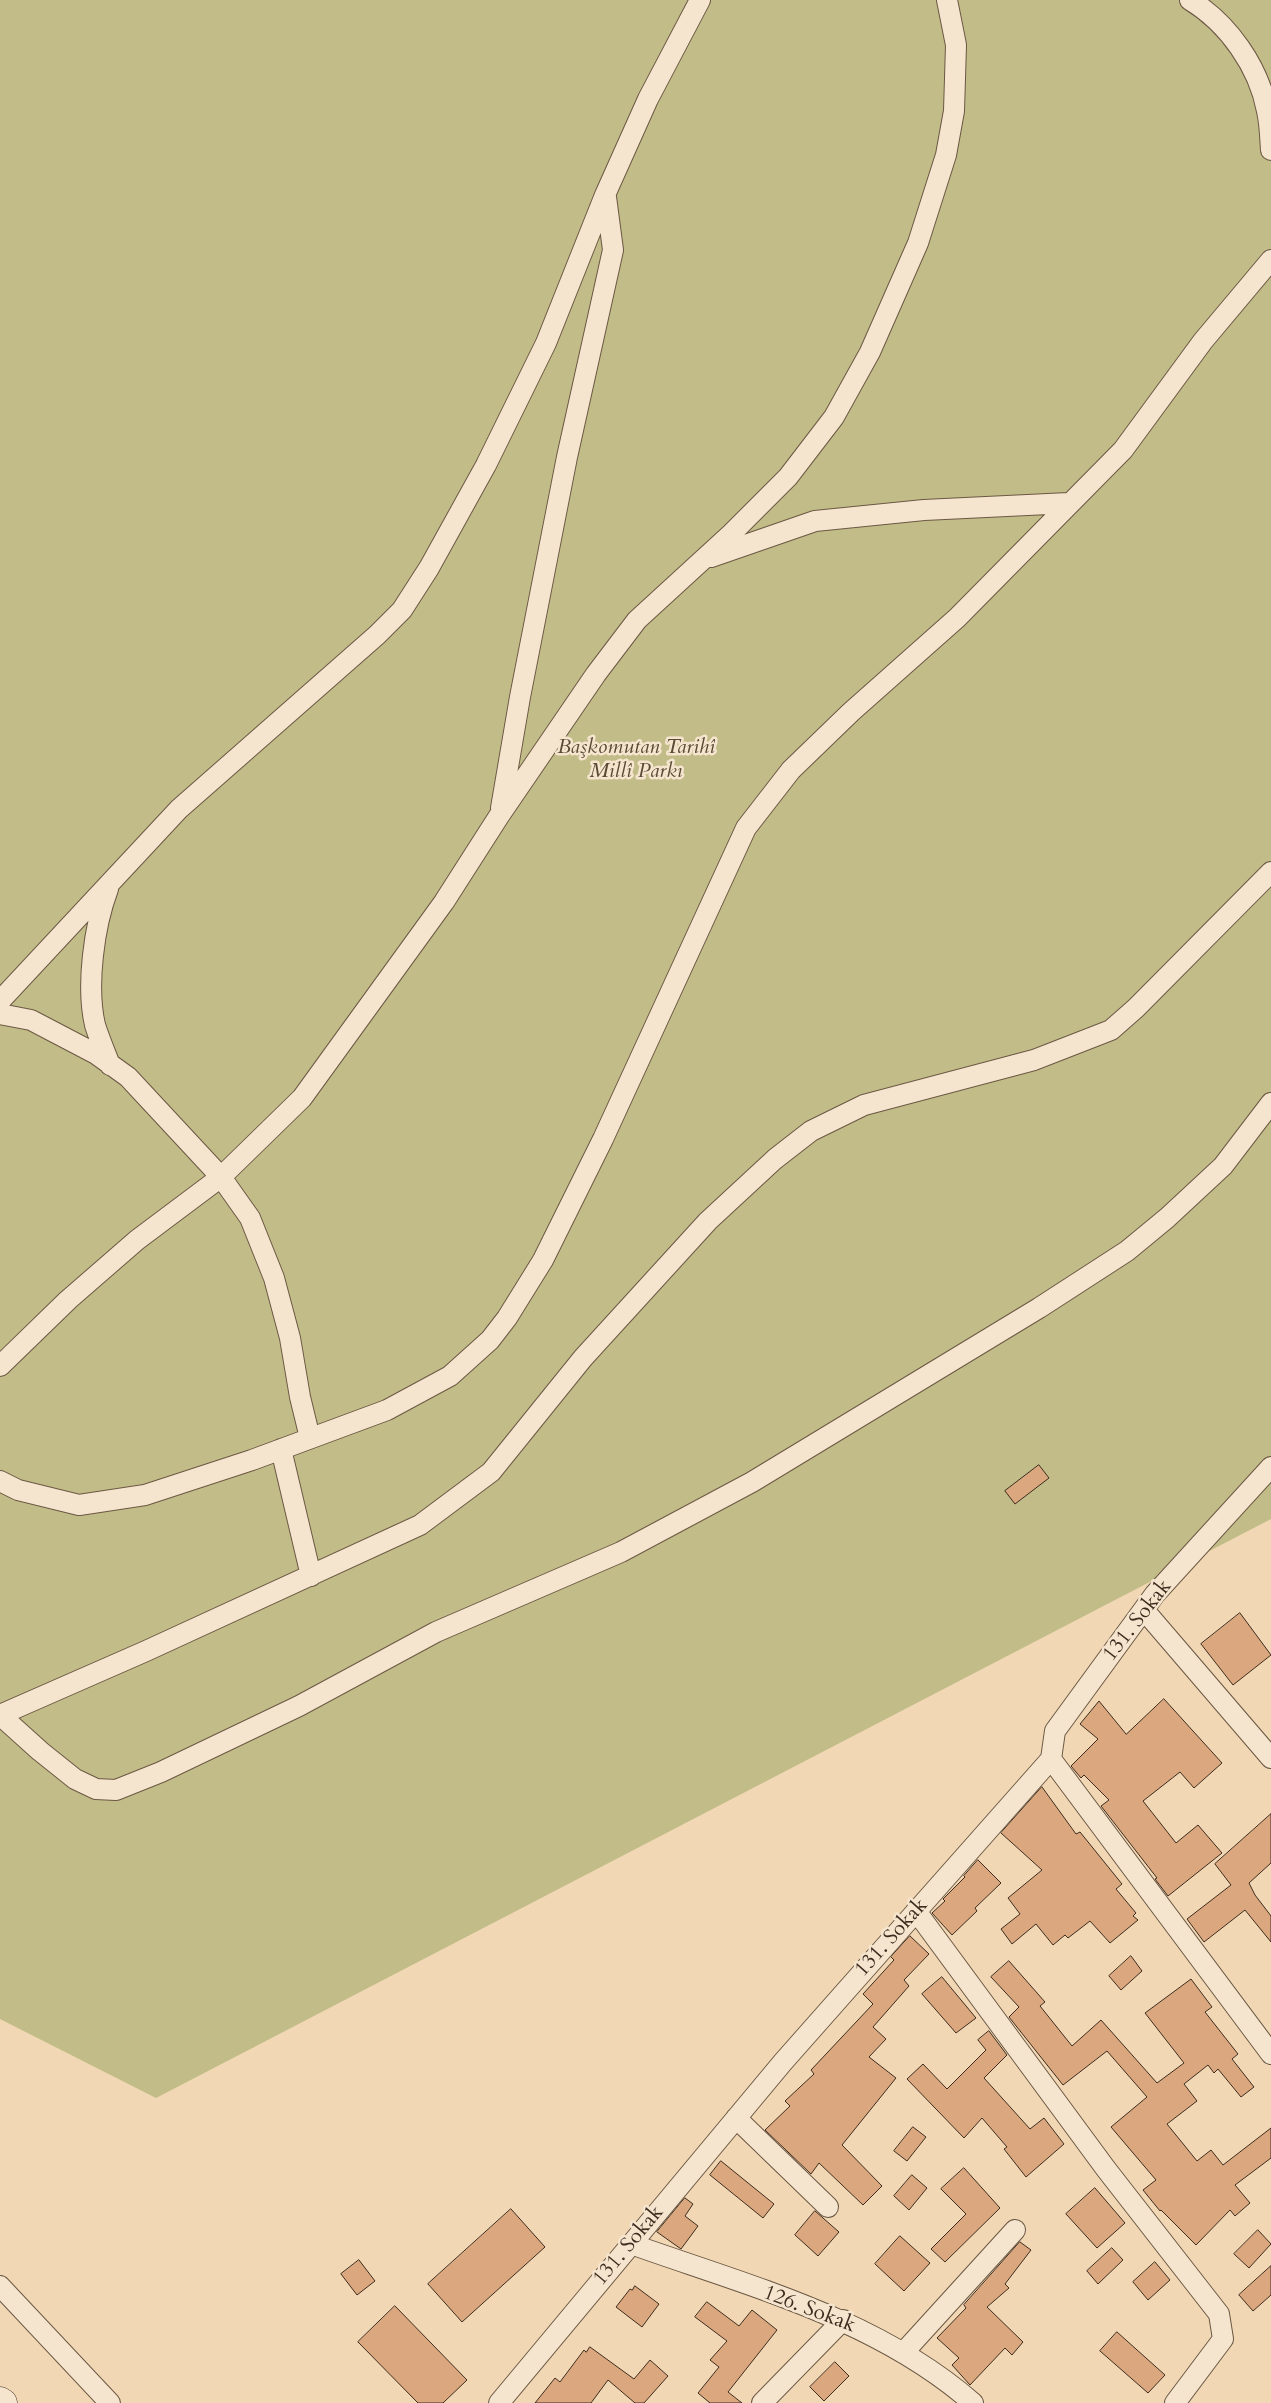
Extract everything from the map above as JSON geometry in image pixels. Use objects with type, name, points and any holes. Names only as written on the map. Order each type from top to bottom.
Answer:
[{"type":"street","points":[[0,1001],[179,809],[377,635],[402,610],[429,568],[481,473],[546,343],[605,195],[648,99],[700,0]]},
{"type":"street","points":[[0,1366],[68,1300],[129,1246],[222,1177],[302,1098],[444,902],[596,674],[636,620],[702,560],[788,477],[834,418],[870,352],[918,243],[946,155],[954,111],[956,45],[947,0]]},
{"type":"street","points":[[1190,0],[1199,6],[1242,49],[1255,74],[1267,111],[1271,150]]},
{"type":"street","points":[[500,816],[520,698],[567,457],[613,250],[605,195]]},
{"type":"street","points":[[0,1481],[18,1490],[78,1505],[104,1503],[145,1495],[281,1449],[387,1410],[450,1376],[490,1340],[508,1318],[543,1260],[639,1061],[746,828],[791,770],[851,712],[957,618],[1123,450],[1203,340],[1271,260]]},
{"type":"street","points":[[702,560],[815,521],[924,510],[1069,503]]},
{"type":"street","points":[[1271,872],[1136,1008],[1111,1030],[1034,1060],[864,1104],[812,1131],[775,1159],[708,1221],[583,1358],[491,1472],[420,1525],[146,1652],[0,1715],[75,1779],[96,1789],[116,1790],[161,1772],[299,1706],[436,1632],[621,1552],[752,1482],[1039,1308],[1127,1251],[1167,1218],[1223,1166],[1271,1103]]},
{"type":"street","points":[[110,1065],[95,1025],[92,991],[99,912],[111,881]]},
{"type":"street","points":[[0,1014],[31,1020],[96,1054],[128,1077],[222,1177],[250,1218],[274,1278],[290,1338],[300,1397],[310,1438]]},
{"type":"street","points":[[281,1449],[311,1576]]},
{"type":"street","name":"131. Sokak","points":[[499,2403],[783,2062],[1051,1759],[1055,1731],[1155,1594],[1271,1467]]},
{"type":"street","points":[[1144,1610],[1271,1758]]},
{"type":"street","points":[[1051,1759],[1271,2054]]},
{"type":"street","points":[[916,1911],[1106,2169],[1219,2314],[1223,2339],[1175,2403]]},
{"type":"street","points":[[736,2118],[828,2207]]},
{"type":"street","points":[[903,2353],[1015,2230]]},
{"type":"street","name":"126. Sokak","points":[[631,2244],[842,2320],[903,2353],[950,2383],[973,2403]]},
{"type":"street","points":[[0,2286],[110,2403]]},
{"type":"street","points":[[762,2403],[842,2320]]},
{"type":"green space","name":"Başkomutan Tarihî Millî Parkı","points":[[0,0],[1271,0],[1271,1519],[156,2098],[0,2019]]},
{"type":"building","points":[[1039,1465],[1049,1478],[1015,1504],[1005,1491]]},
{"type":"building","points":[[1240,1613],[1271,1655],[1233,1685],[1201,1644]]},
{"type":"building","points":[[1164,1699],[1222,1763],[1194,1788],[1180,1772],[1143,1801],[1176,1843],[1198,1825],[1222,1853],[1168,1896],[1155,1879],[1157,1878],[1101,1806],[1109,1800],[1084,1775],[1081,1778],[1071,1766],[1098,1739],[1080,1724],[1099,1701],[1126,1734]]},
{"type":"building","points":[[1042,1787],[1076,1834],[1080,1832],[1122,1884],[1116,1889],[1136,1913],[1133,1916],[1138,1920],[1110,1943],[1090,1921],[1068,1938],[1065,1935],[1053,1945],[1036,1924],[1012,1944],[1001,1929],[1020,1914],[1008,1898],[1042,1870],[1001,1833]]},
{"type":"building","points":[[1271,1814],[1271,1863],[1249,1883],[1255,1895],[1271,1916],[1271,1942],[1245,1910],[1204,1942],[1187,1919],[1231,1885],[1215,1864]]},
{"type":"building","points":[[978,1860],[1001,1883],[975,1908],[977,1911],[952,1935],[932,1913],[945,1901],[943,1899],[965,1877]]},
{"type":"building","points":[[910,1936],[929,1954],[904,1980],[909,1986],[873,2027],[886,2039],[869,2057],[896,2078],[842,2145],[882,2186],[863,2205],[819,2163],[811,2174],[765,2130],[790,2106],[785,2101],[814,2074],[811,2070],[873,2004],[863,1994],[894,1960],[891,1957]]},
{"type":"building","points":[[1131,1956],[1142,1971],[1121,1990],[1109,1976]]},
{"type":"building","points":[[1009,1961],[1045,2002],[1040,2006],[1072,2046],[1101,2020],[1157,2083],[1184,2063],[1145,2013],[1191,1979],[1212,2007],[1205,2012],[1238,2054],[1232,2059],[1254,2087],[1241,2097],[1218,2069],[1214,2073],[1208,2065],[1184,2084],[1197,2101],[1167,2124],[1197,2161],[1211,2150],[1223,2165],[1271,2128],[1271,2158],[1235,2185],[1250,2203],[1235,2216],[1230,2210],[1196,2245],[1160,2211],[1143,2190],[1156,2180],[1111,2127],[1147,2097],[1107,2051],[1063,2085],[1009,2017],[1019,2007],[991,1977]]},
{"type":"building","points":[[942,1977],[976,2018],[956,2033],[922,1994]]},
{"type":"building","points":[[989,2031],[1007,2055],[984,2078],[1030,2129],[1044,2118],[1064,2144],[1026,2177],[1004,2149],[1007,2147],[982,2118],[964,2138],[907,2079],[923,2064],[947,2089],[986,2050],[978,2040]]},
{"type":"building","points":[[913,2127],[926,2137],[907,2161],[894,2151]]},
{"type":"building","points":[[721,2161],[774,2204],[763,2218],[710,2175]]},
{"type":"building","points":[[964,2168],[1000,2208],[945,2262],[931,2249],[966,2214],[941,2189]]},
{"type":"building","points":[[912,2175],[927,2188],[909,2210],[894,2196]]},
{"type":"building","points":[[1095,2188],[1125,2223],[1097,2248],[1066,2214]]},
{"type":"building","points":[[685,2198],[693,2204],[685,2216],[698,2226],[681,2249],[657,2232]]},
{"type":"building","points":[[511,2209],[545,2247],[462,2322],[428,2284]]},
{"type":"building","points":[[815,2211],[839,2232],[818,2256],[795,2235]]},
{"type":"building","points":[[1258,2230],[1271,2244],[1249,2268],[1234,2254]]},
{"type":"building","points":[[900,2236],[930,2263],[904,2291],[875,2264]]},
{"type":"building","points":[[1020,2242],[1031,2250],[1005,2284],[1009,2288],[987,2307],[1023,2342],[1012,2355],[1005,2348],[970,2385],[952,2365],[959,2358],[937,2338],[966,2308],[964,2305]]},
{"type":"building","points":[[1112,2248],[1123,2260],[1098,2284],[1087,2271]]},
{"type":"building","points":[[359,2260],[375,2281],[357,2295],[341,2274]]},
{"type":"building","points":[[1155,2262],[1170,2280],[1148,2300],[1133,2282]]},
{"type":"building","points":[[1271,2266],[1271,2295],[1253,2311],[1239,2295]]},
{"type":"building","points":[[635,2286],[659,2304],[642,2327],[616,2307],[630,2289],[632,2290]]},
{"type":"building","points":[[707,2302],[739,2326],[752,2310],[777,2330],[728,2392],[742,2403],[710,2403],[698,2393],[719,2367],[710,2360],[727,2341],[695,2317]]},
{"type":"building","points":[[395,2306],[467,2380],[443,2403],[418,2403],[358,2342]]},
{"type":"building","points":[[1117,2332],[1165,2375],[1148,2393],[1100,2351]]},
{"type":"building","points":[[590,2347],[634,2379],[650,2360],[668,2376],[644,2403],[635,2403],[608,2380],[591,2403],[535,2403],[555,2378],[560,2382],[584,2350],[586,2352]]},
{"type":"building","points":[[835,2362],[849,2376],[824,2401],[810,2387]]}]
